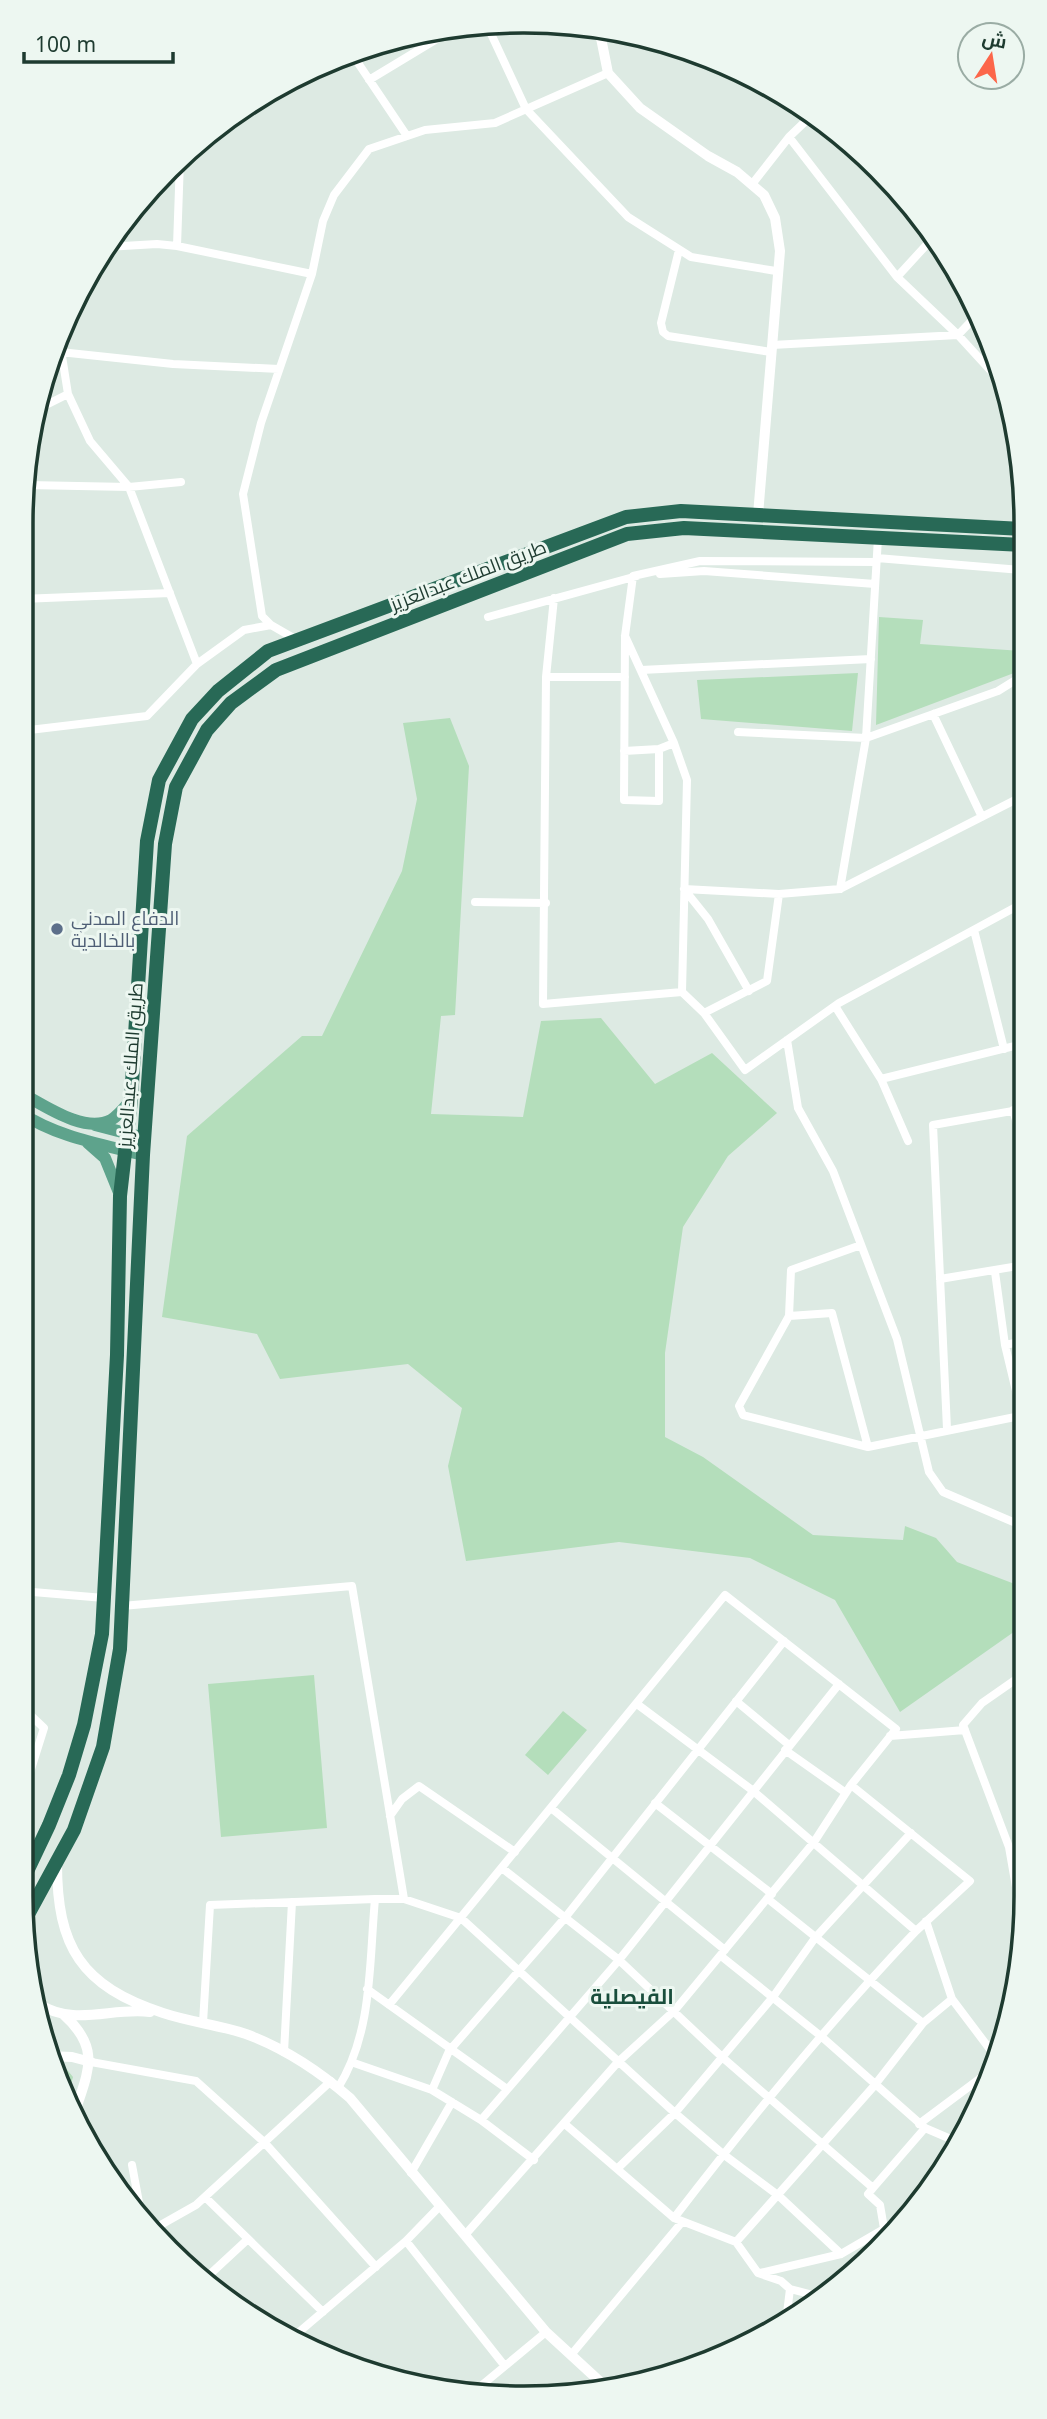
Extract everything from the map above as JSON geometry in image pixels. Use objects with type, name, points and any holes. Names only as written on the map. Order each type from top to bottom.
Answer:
[{"type":"highway","name":"طريق الملك عبدالعزيز","points":[[33,1859],[49,1825],[84,1725],[102,1634],[117,1355],[120,1196],[131,1100],[147,841],[159,780],[192,719],[218,691],[268,651],[626,517],[681,511],[1014,528]]},
{"type":"highway","name":"طريق الملك عبدالعزيز","points":[[33,1905],[74,1830],[103,1747],[120,1649],[143,1155],[165,844],[176,787],[207,730],[231,703],[276,670],[627,534],[684,528],[1014,545]]},
{"type":"main road","points":[[33,1098],[87,1123],[145,1138]]},
{"type":"main road","points":[[87,1123],[100,1124],[111,1119],[131,1100]]},
{"type":"main road","points":[[33,1121],[79,1138],[143,1155]]},
{"type":"main road","points":[[79,1138],[105,1158],[120,1196]]},
{"type":"street","points":[[491,34],[526,109],[628,217],[691,257],[776,271]]},
{"type":"street","points":[[601,40],[608,73],[640,108],[708,156],[753,183],[764,195],[775,218],[780,251],[776,271],[758,515]]},
{"type":"street","points":[[369,80],[431,42]]},
{"type":"street","points":[[357,62],[407,136]]},
{"type":"street","points":[[297,640],[271,625],[262,616],[243,494],[261,423],[312,274],[323,221],[334,195],[369,149],[425,130],[495,123],[608,73]]},
{"type":"street","points":[[753,183],[805,122]]},
{"type":"street","points":[[789,138],[897,277],[989,369]]},
{"type":"street","points":[[177,246],[179,175]]},
{"type":"street","points":[[897,277],[926,245]]},
{"type":"street","points":[[120,246],[177,246],[312,274]]},
{"type":"street","points":[[679,250],[661,323],[663,332],[668,336],[771,349],[958,335],[970,322]]},
{"type":"street","points":[[64,352],[173,363],[279,369]]},
{"type":"street","points":[[61,360],[68,394],[90,441],[129,486],[197,664]]},
{"type":"street","points":[[48,404],[68,394]]},
{"type":"street","points":[[35,485],[129,486],[181,482]]},
{"type":"street","points":[[840,889],[866,738],[878,538]]},
{"type":"street","points":[[488,617],[633,576],[701,561],[876,560],[1014,569]]},
{"type":"street","points":[[633,576],[704,571],[875,584]]},
{"type":"street","points":[[633,576],[625,636],[624,800],[659,801],[659,749]]},
{"type":"street","points":[[33,599],[170,593]]},
{"type":"street","points":[[554,598],[545,677],[546,903],[543,1004],[682,992]]},
{"type":"street","points":[[33,730],[147,716],[197,664],[244,630],[271,625]]},
{"type":"street","points":[[625,636],[674,743],[687,780],[682,992],[704,1013],[745,1070],[835,1006],[1014,909]]},
{"type":"street","points":[[641,670],[871,659]]},
{"type":"street","points":[[545,677],[625,677]]},
{"type":"street","points":[[738,732],[866,738],[998,691],[1014,681]]},
{"type":"street","points":[[933,714],[982,817]]},
{"type":"street","points":[[624,751],[659,749],[674,743]]},
{"type":"street","points":[[684,889],[779,894],[840,889],[1014,801]]},
{"type":"street","points":[[684,889],[708,919],[750,991]]},
{"type":"street","points":[[704,1013],[767,981],[779,894]]},
{"type":"street","points":[[475,902],[546,903]]},
{"type":"street","points":[[974,930],[1004,1049]]},
{"type":"street","points":[[835,1006],[881,1079],[908,1141]]},
{"type":"street","points":[[787,1040],[798,1108],[833,1171],[897,1339],[929,1472],[943,1492],[1014,1522]]},
{"type":"street","points":[[881,1079],[1014,1046]]},
{"type":"street","points":[[947,1429],[933,1125],[1013,1110],[1014,1113]]},
{"type":"street","points":[[861,1245],[791,1270],[789,1316],[739,1406],[743,1415],[868,1447],[1014,1417]]},
{"type":"street","points":[[940,1279],[1014,1267]]},
{"type":"street","points":[[995,1272],[1005,1345],[1014,1380]]},
{"type":"street","points":[[789,1316],[832,1313],[868,1447]]},
{"type":"street","points":[[1005,1345],[1014,1343]]},
{"type":"street","points":[[122,1606],[352,1586],[404,1899]]},
{"type":"street","points":[[33,1592],[104,1598]]},
{"type":"street","points":[[389,2005],[725,1595],[896,1729],[849,1789],[814,1842],[675,2010],[618,2062],[566,2124],[465,2235]]},
{"type":"street","points":[[432,2090],[449,2050],[518,1968],[564,1919],[784,1641]]},
{"type":"street","points":[[1014,1681],[982,1703],[963,1725],[1009,1847],[1014,1876]]},
{"type":"street","points":[[481,2120],[619,1960],[839,1684]]},
{"type":"street","points":[[571,2355],[678,2220],[723,2154],[868,1981],[916,1931],[970,1881],[911,1833],[787,1747],[736,1702]]},
{"type":"street","points":[[636,1704],[752,1790],[916,1931]]},
{"type":"street","points":[[33,1718],[44,1728],[33,1763]]},
{"type":"street","points":[[890,1736],[965,1730]]},
{"type":"street","points":[[390,1816],[402,1800],[419,1786],[515,1852]]},
{"type":"street","points":[[655,1803],[710,1845],[815,1938],[923,2023]]},
{"type":"street","points":[[551,1808],[666,1901],[772,1997],[822,2037],[922,2126],[949,2138]]},
{"type":"street","points":[[618,2168],[675,2113],[772,1997],[815,1938],[911,1833]]},
{"type":"street","points":[[57,1863],[58,1906],[71,1948],[100,1982],[133,2001],[163,2013]]},
{"type":"street","points":[[502,1868],[619,1960],[722,2057],[873,2189]]},
{"type":"street","points":[[160,2225],[205,2197],[335,2084],[354,2063],[366,2018],[375,1899]]},
{"type":"street","points":[[203,2023],[210,1905],[404,1899],[461,1918],[675,2113],[723,2154],[779,2196],[841,2254]]},
{"type":"street","points":[[284,2052],[292,1902]]},
{"type":"street","points":[[926,1922],[952,1999],[989,2048]]},
{"type":"street","points":[[367,1989],[507,2089]]},
{"type":"street","points":[[736,2242],[874,2085],[923,2023],[952,1999]]},
{"type":"street","points":[[47,2007],[81,2017],[127,2009],[163,2013],[246,2034],[284,2052],[335,2084],[350,2098],[546,2332],[598,2380]]},
{"type":"street","points":[[62,2013],[83,2035],[91,2062],[79,2100]]},
{"type":"street","points":[[60,2056],[72,2056],[91,2062],[196,2081],[264,2143],[376,2267]]},
{"type":"street","points":[[354,2063],[432,2090],[481,2120],[534,2160]]},
{"type":"street","points":[[884,2228],[880,2205],[868,2194],[922,2126],[976,2082]]},
{"type":"street","points":[[411,2173],[452,2102]]},
{"type":"street","points":[[566,2124],[678,2220],[736,2242],[758,2273],[781,2281],[790,2289],[809,2294]]},
{"type":"street","points":[[132,2165],[138,2198]]},
{"type":"street","points":[[205,2197],[323,2312]]},
{"type":"street","points":[[300,2331],[376,2267],[439,2207]]},
{"type":"street","points":[[758,2273],[841,2254],[879,2233]]},
{"type":"street","points":[[211,2273],[248,2239]]},
{"type":"street","points":[[405,2241],[504,2365]]},
{"type":"street","points":[[788,2308],[790,2289]]},
{"type":"street","points":[[483,2384],[546,2332]]},
{"type":"green space","points":[[879,617],[923,620],[920,644],[1014,650],[1014,673],[876,725]]},
{"type":"green space","points":[[858,673],[852,731],[701,719],[697,680]]},
{"type":"green space","points":[[450,718],[469,766],[455,1015],[441,1016],[431,1114],[523,1117],[541,1021],[601,1018],[655,1084],[712,1053],[777,1113],[728,1156],[683,1227],[665,1353],[665,1437],[703,1457],[813,1535],[903,1540],[905,1526],[936,1538],[957,1562],[1014,1584],[1014,1632],[900,1712],[835,1600],[750,1558],[619,1542],[466,1561],[448,1466],[462,1408],[408,1364],[280,1379],[257,1334],[162,1317],[187,1136],[302,1036],[322,1036],[402,871],[417,799],[403,723]]},
{"type":"green space","points":[[314,1675],[327,1828],[221,1837],[208,1684]]},
{"type":"green space","points":[[563,1711],[587,1730],[548,1775],[525,1755]]},
{"type":"green space","points":[[64,2066],[73,2077],[71,2084]]},
{"type":"place","name":"الدفاع المدني بالخالدية","points":[[57,929]]},
{"type":"district","name":"الفيصلية","points":[[632,1997]]}]
